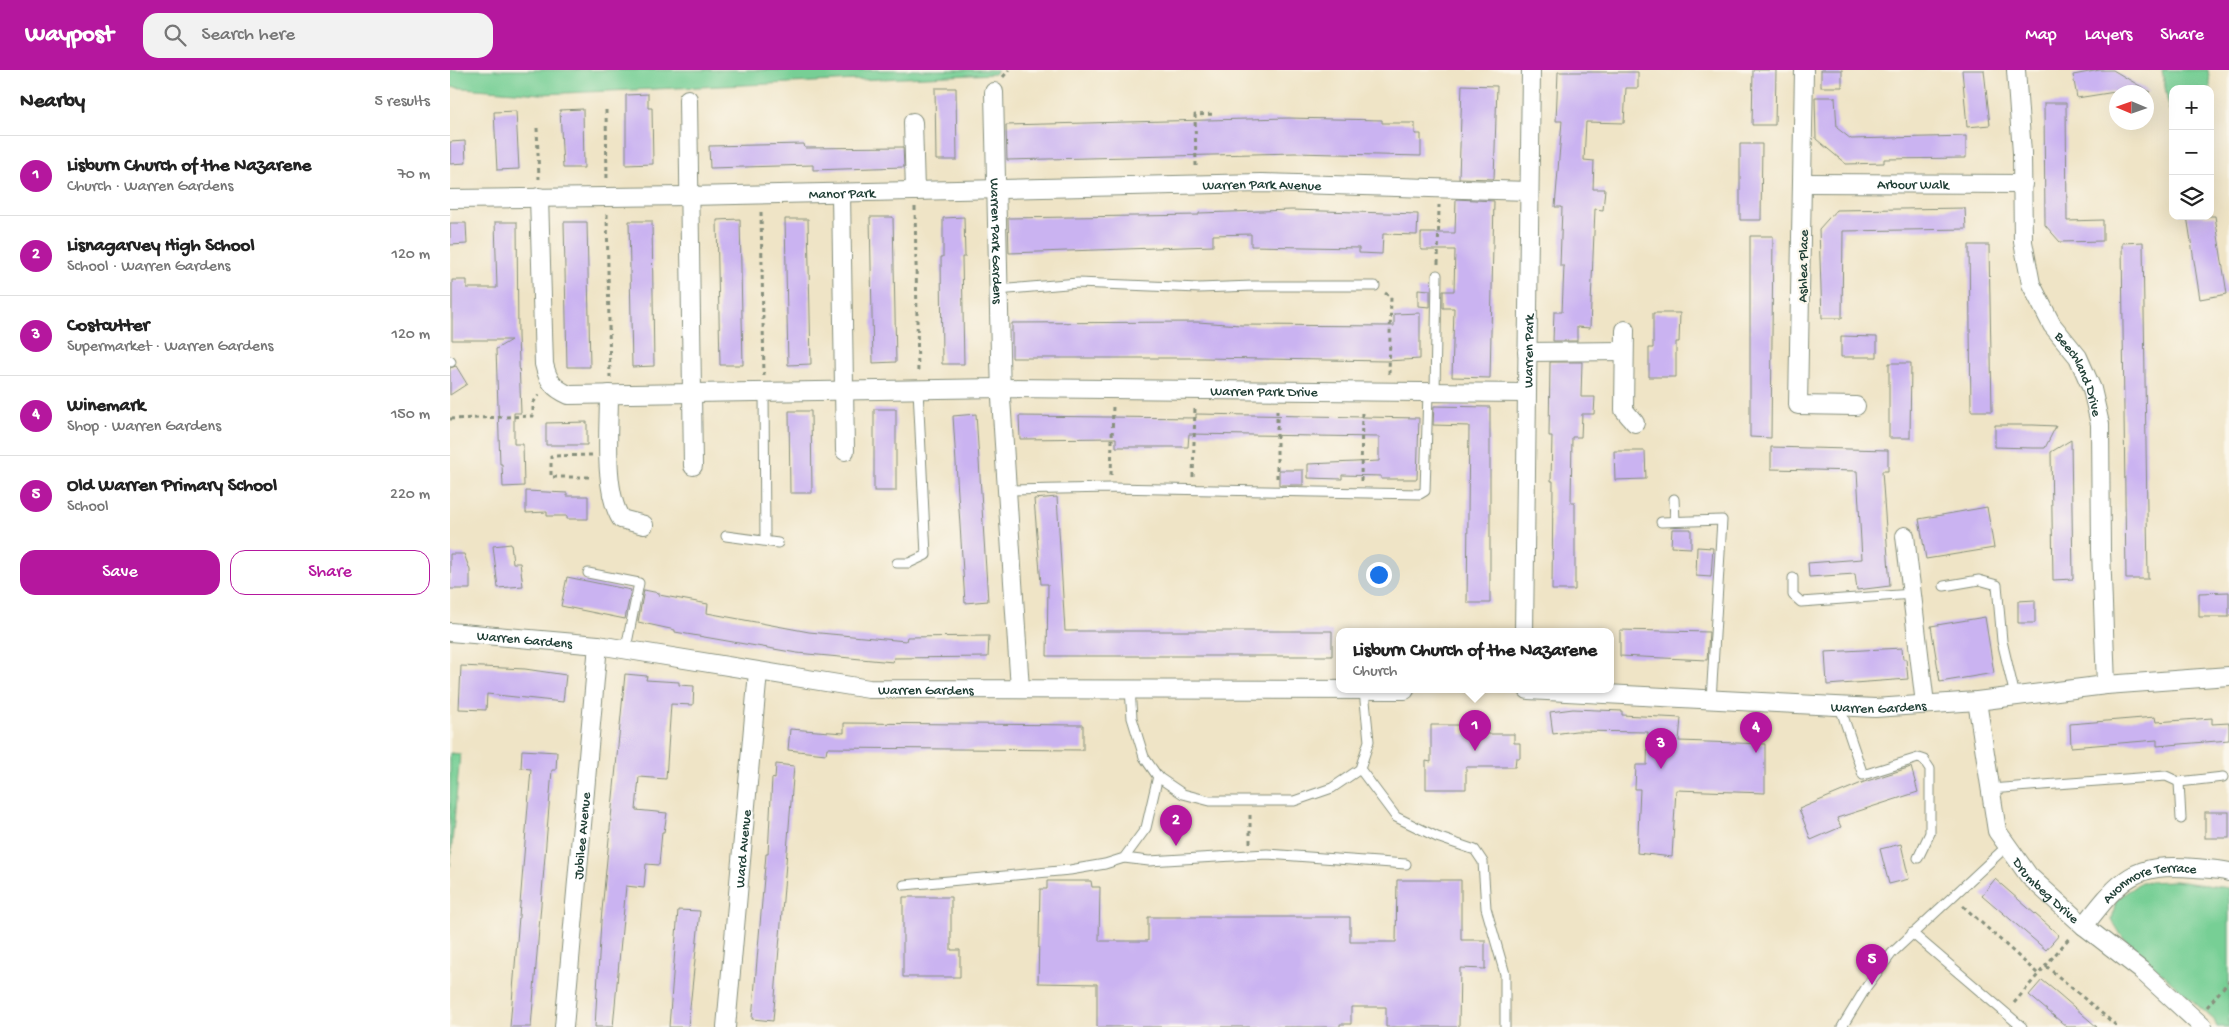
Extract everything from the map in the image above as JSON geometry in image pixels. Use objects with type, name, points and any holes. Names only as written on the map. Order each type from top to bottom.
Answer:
[{"type":"street","name":"Warren Park","points":[[1524,628],[1531,70]]},
{"type":"street","name":"Ashlea Place","points":[[1804,70],[1804,183],[1798,405],[1856,406]]},
{"type":"street","name":"Beechland Drive","points":[[2016,70],[2023,184],[2023,242],[2031,284],[2052,325],[2078,357],[2092,388],[2100,424],[2101,550],[2106,686]]},
{"type":"street","name":"Warren Park Gardens","points":[[994,92],[1000,388],[1020,689]]},
{"type":"street","points":[[688,98],[692,466]]},
{"type":"street","points":[[913,122],[915,191]]},
{"type":"street","name":"Warren Park Avenue","points":[[995,188],[1261,183],[1529,191]]},
{"type":"street","name":"Arbour Walk","points":[[1804,183],[2023,184]]},
{"type":"street","name":"Manor Park","points":[[450,199],[760,195],[995,188]]},
{"type":"street","points":[[840,193],[845,451]]},
{"type":"street","points":[[540,197],[544,364],[549,382]]},
{"type":"street","points":[[1625,330],[1624,410],[1635,423]]},
{"type":"street","points":[[1527,352],[1624,351]]},
{"type":"street","name":"Warren Park Drive","points":[[549,382],[558,390],[569,394],[918,388],[1526,393]]},
{"type":"street","points":[[609,394],[610,477],[614,507],[621,519],[644,525]]},
{"type":"street","points":[[1905,536],[1926,704]]},
{"type":"street","name":"Warren Gardens","points":[[450,632],[598,644],[869,689],[1336,691]]},
{"type":"street","name":"Jubilee Avenue","points":[[564,1027],[598,644]]},
{"type":"street","name":"Ward Avenue","points":[[726,1027],[758,672]]},
{"type":"street","name":"Warren Gardens","points":[[1583,693],[1874,708],[1977,701],[2106,686],[2229,676]]},
{"type":"street","name":"Drumbeg Drive","points":[[1977,701],[1998,830],[2007,846],[2028,876],[2084,926],[2141,970],[2200,1023]]},
{"type":"street","name":"Avonmore Terrace","points":[[2084,926],[2110,892],[2124,880],[2154,867],[2187,867],[2229,872]]},
{"type":"lane","points":[[1008,490],[1111,488],[1420,494],[1426,491],[1437,274]]},
{"type":"lane","points":[[997,290],[1078,283],[1200,288],[1375,286]]},
{"type":"lane","points":[[897,563],[909,563],[926,555],[918,388]]},
{"type":"lane","points":[[764,391],[765,541]]},
{"type":"lane","points":[[1674,499],[1675,521]]},
{"type":"lane","points":[[1661,522],[1722,520],[1711,700]]},
{"type":"lane","points":[[726,536],[778,542]]},
{"type":"lane","points":[[588,574],[639,583],[626,648]]},
{"type":"lane","points":[[1793,578],[1793,595],[1801,602],[1913,594]]},
{"type":"lane","points":[[1944,586],[1979,580],[1997,585],[2002,641],[2015,696]]},
{"type":"lane","points":[[1130,689],[1132,718],[1144,757],[1158,776],[1183,794],[1210,801],[1294,801],[1332,788],[1360,769],[1369,741],[1364,693]]},
{"type":"lane","points":[[1840,707],[1863,775],[1918,758],[1924,760],[1930,769],[1930,833],[1918,858]]},
{"type":"lane","points":[[1360,769],[1396,817],[1437,837],[1475,850],[1483,862],[1486,908],[1505,974],[1505,1027]]},
{"type":"lane","points":[[1124,858],[1146,828],[1158,776]]},
{"type":"lane","points":[[1990,789],[2166,776],[2179,782],[2223,777]]},
{"type":"lane","points":[[2179,782],[2181,818]]},
{"type":"lane","points":[[1842,1027],[1892,953],[2007,846]]},
{"type":"lane","points":[[904,885],[1070,870],[1105,864],[1124,858],[1149,861],[1250,854],[1406,864]]},
{"type":"lane","points":[[1912,933],[2022,1027]]},
{"type":"path","points":[[606,110],[609,394]]},
{"type":"path","points":[[1197,184],[1195,115],[1216,114]]},
{"type":"path","points":[[538,128],[540,197]]},
{"type":"path","points":[[1437,274],[1440,187]]},
{"type":"path","points":[[915,191],[918,388]]},
{"type":"path","points":[[760,195],[764,391]]},
{"type":"path","points":[[1375,286],[1391,297],[1389,392]]},
{"type":"path","points":[[450,419],[533,416],[533,403],[549,382]]},
{"type":"path","points":[[1111,488],[1113,389]]},
{"type":"path","points":[[1193,490],[1195,389]]},
{"type":"path","points":[[1276,492],[1278,390]]},
{"type":"path","points":[[1361,493],[1362,392]]},
{"type":"path","points":[[610,455],[551,456],[551,478],[610,477]]},
{"type":"path","points":[[1250,801],[1250,854]]},
{"type":"path","points":[[1952,896],[2038,974]]},
{"type":"path","points":[[2006,1013],[2069,938],[2084,926]]},
{"type":"path","points":[[2046,966],[2118,1027]]},
{"type":"path","points":[[2200,1023],[2229,980]]},
{"type":"green space","points":[[450,70],[998,70],[994,74],[541,94],[450,87]]},
{"type":"green space","points":[[2162,70],[2208,70],[2210,85],[2169,85],[2169,110]]},
{"type":"green space","points":[[450,753],[460,754],[450,866]]},
{"type":"green space","points":[[2175,881],[2229,888],[2229,1027],[2217,1027],[2214,1020],[2123,938],[2112,920],[2116,900],[2141,882]]},
{"type":"building","points":[[1753,70],[1776,70],[1775,125],[1752,125]]},
{"type":"building","points":[[1821,70],[1842,70],[1842,87],[1821,87]]},
{"type":"building","points":[[1962,70],[1984,70],[1990,125],[1967,127]]},
{"type":"building","points":[[2100,70],[2113,70],[2138,85],[2109,85],[2109,93],[2077,98],[2073,75]]},
{"type":"building","points":[[1558,72],[1638,72],[1638,88],[1626,88],[1624,123],[1586,122],[1584,160],[1594,161],[1593,189],[1605,189],[1603,210],[1595,209],[1590,328],[1577,327],[1577,341],[1553,341],[1554,312],[1562,312],[1564,266],[1560,266],[1562,207],[1555,207],[1562,121],[1556,121]]},
{"type":"building","points":[[1462,85],[1497,86],[1494,179],[1459,178]]},
{"type":"building","points":[[935,88],[956,88],[957,160],[936,160]]},
{"type":"building","points":[[648,94],[648,108],[652,108],[653,164],[626,165],[626,95]]},
{"type":"building","points":[[1815,97],[1835,97],[1837,128],[1851,139],[1966,136],[1966,158],[1884,159],[1884,163],[1846,164],[1816,139]]},
{"type":"building","points":[[2044,103],[2066,103],[2067,221],[2103,220],[2103,241],[2060,242],[2045,225]]},
{"type":"building","points":[[583,109],[584,168],[563,168],[560,110]]},
{"type":"building","points":[[516,111],[519,169],[497,170],[494,112]]},
{"type":"building","points":[[1288,118],[1382,120],[1382,123],[1415,123],[1415,134],[1421,134],[1421,156],[1295,153],[1007,160],[1006,125]]},
{"type":"building","points":[[465,141],[466,163],[450,164],[450,142]]},
{"type":"building","points":[[804,144],[805,148],[903,147],[904,167],[813,170],[813,165],[710,168],[709,146]]},
{"type":"building","points":[[1740,144],[1762,144],[1761,220],[1740,220]]},
{"type":"building","points":[[1456,199],[1494,201],[1490,378],[1452,377],[1454,308],[1443,308],[1443,291],[1454,291],[1455,250],[1421,250],[1421,233],[1455,233]]},
{"type":"building","points":[[1965,208],[1966,229],[1843,231],[1842,318],[1822,318],[1819,229],[1836,210]]},
{"type":"building","points":[[1292,210],[1418,214],[1417,235],[1383,234],[1382,254],[1359,253],[1359,248],[1251,246],[1251,234],[1213,235],[1213,246],[1009,253],[1008,218],[1199,215],[1199,213]]},
{"type":"building","points":[[2215,216],[2227,294],[2200,299],[2188,220],[2214,220]]},
{"type":"building","points":[[870,217],[893,217],[896,362],[873,363]]},
{"type":"building","points":[[964,217],[965,257],[962,257],[964,364],[942,364],[941,257],[943,257],[943,218]]},
{"type":"building","points":[[740,219],[743,365],[720,365],[717,220]]},
{"type":"building","points":[[785,219],[808,219],[811,364],[788,365]]},
{"type":"building","points":[[629,221],[652,221],[654,366],[632,367]]},
{"type":"building","points":[[495,222],[517,222],[521,413],[514,413],[514,444],[523,444],[524,486],[503,487],[502,464],[500,464],[496,349],[511,340],[452,340],[452,280],[467,280],[467,288],[497,288]]},
{"type":"building","points":[[564,222],[587,222],[590,367],[567,367]]},
{"type":"building","points":[[450,223],[466,223],[467,244],[450,245]]},
{"type":"building","points":[[1750,236],[1773,236],[1771,438],[1750,437]]},
{"type":"building","points":[[2143,242],[2148,579],[2126,579],[2122,243]]},
{"type":"building","points":[[1969,245],[1989,245],[1992,411],[1971,411]]},
{"type":"building","points":[[1418,289],[1430,290],[1430,307],[1418,306]]},
{"type":"building","points":[[1420,313],[1420,359],[1387,361],[1203,358],[1012,358],[1012,323],[1198,322],[1241,325],[1394,326],[1394,314]]},
{"type":"building","points":[[1653,313],[1680,313],[1679,342],[1676,342],[1676,377],[1649,377],[1649,348],[1653,348]]},
{"type":"building","points":[[1841,336],[1877,337],[1877,357],[1841,357]]},
{"type":"building","points":[[1550,362],[1582,362],[1581,397],[1595,397],[1594,414],[1582,414],[1581,437],[1572,437],[1571,503],[1575,503],[1575,590],[1552,590],[1553,481],[1551,481],[1552,436],[1549,436]]},
{"type":"building","points":[[1889,363],[1911,363],[1910,438],[1889,438]]},
{"type":"building","points":[[456,366],[467,384],[450,395],[450,368]]},
{"type":"building","points":[[1434,406],[1490,407],[1490,603],[1467,603],[1469,426],[1433,425]]},
{"type":"building","points":[[874,409],[896,409],[896,491],[874,491]]},
{"type":"building","points":[[789,411],[811,411],[812,493],[790,493]]},
{"type":"building","points":[[976,414],[988,601],[965,603],[953,416]]},
{"type":"building","points":[[1196,414],[1419,418],[1417,479],[1381,479],[1381,476],[1342,475],[1342,479],[1308,478],[1308,464],[1379,461],[1379,437],[1189,434],[1188,447],[1116,447],[1116,438],[1020,439],[1019,416],[1196,418]]},
{"type":"building","points":[[587,422],[587,445],[546,445],[546,423]]},
{"type":"building","points":[[1995,425],[2056,426],[2045,448],[2032,448],[1995,447]]},
{"type":"building","points":[[2071,440],[2073,579],[2053,580],[2051,452]]},
{"type":"building","points":[[1771,447],[1888,450],[1888,471],[1882,471],[1890,586],[1857,590],[1855,574],[1809,577],[1808,563],[1862,559],[1857,471],[1771,469]]},
{"type":"building","points":[[1614,451],[1645,451],[1646,479],[1615,480]]},
{"type":"building","points":[[1279,470],[1303,470],[1303,485],[1279,485]]},
{"type":"building","points":[[526,491],[567,493],[567,496],[588,496],[588,519],[567,519],[567,516],[547,516],[547,512],[526,513]]},
{"type":"building","points":[[1057,497],[1065,631],[1332,631],[1332,656],[1047,656],[1048,584],[1041,584],[1034,499]]},
{"type":"building","points":[[1987,507],[1994,548],[1926,559],[1919,519]]},
{"type":"building","points":[[1672,529],[1691,529],[1691,548],[1671,547]]},
{"type":"building","points":[[511,544],[513,563],[520,563],[523,586],[498,588],[493,546]]},
{"type":"building","points":[[1697,547],[1713,548],[1711,577],[1696,576]]},
{"type":"building","points":[[450,554],[464,554],[470,570],[470,589],[450,589]]},
{"type":"building","points":[[567,577],[631,590],[625,619],[561,606]]},
{"type":"building","points":[[644,590],[659,593],[659,595],[708,604],[707,613],[809,632],[906,641],[907,637],[989,636],[988,657],[894,658],[893,662],[797,653],[675,632],[675,630],[638,622]]},
{"type":"building","points":[[2229,592],[2229,617],[2199,617],[2199,593]]},
{"type":"building","points":[[2035,600],[2035,623],[2018,623],[2018,601]]},
{"type":"building","points":[[1985,617],[1994,673],[1940,682],[1931,626]]},
{"type":"building","points":[[1620,630],[1709,632],[1707,660],[1620,656]]},
{"type":"building","points":[[1902,648],[1903,659],[1906,659],[1908,679],[1827,685],[1825,652]]},
{"type":"building","points":[[461,666],[525,669],[566,675],[563,702],[487,694],[486,710],[459,709]]},
{"type":"building","points":[[625,674],[647,676],[646,680],[679,682],[679,685],[694,686],[693,705],[671,704],[666,779],[639,777],[636,810],[667,813],[664,832],[662,832],[659,865],[646,864],[644,888],[626,886],[613,1027],[595,1027],[601,921]]},
{"type":"building","points":[[1573,709],[1622,711],[1622,715],[1681,718],[1679,741],[1765,744],[1765,793],[1676,790],[1672,857],[1637,853],[1640,789],[1635,789],[1636,765],[1647,765],[1648,732],[1576,731],[1553,734],[1550,712]]},
{"type":"building","points":[[2155,717],[2156,722],[2212,718],[2212,724],[2229,723],[2229,740],[2157,746],[2157,740],[2071,747],[2070,724]]},
{"type":"building","points":[[844,723],[1083,725],[1083,750],[827,748],[826,754],[788,750],[790,729],[844,733]]},
{"type":"building","points":[[1431,725],[1460,725],[1460,734],[1514,734],[1514,743],[1520,743],[1520,758],[1516,758],[1515,767],[1466,767],[1466,789],[1426,789],[1426,761],[1431,762]]},
{"type":"building","points":[[522,750],[557,752],[556,770],[552,770],[531,1027],[510,1027],[531,769],[521,768]]},
{"type":"building","points":[[776,764],[794,766],[773,1021],[752,1019],[766,854],[768,854],[772,778],[775,779]]},
{"type":"building","points":[[1911,767],[1918,792],[1837,818],[1841,827],[1811,840],[1799,809],[1864,782]]},
{"type":"building","points":[[2205,812],[2229,812],[2229,838],[2205,838]]},
{"type":"building","points":[[1901,844],[1909,879],[1889,884],[1880,849]]},
{"type":"building","points":[[1995,879],[2059,935],[2046,950],[1982,895]]},
{"type":"building","points":[[1397,880],[1461,880],[1461,940],[1485,940],[1485,969],[1460,968],[1459,1027],[1386,1027],[1386,1007],[1351,1007],[1351,1024],[1340,1024],[1340,1027],[1097,1027],[1097,984],[1038,983],[1040,889],[1047,889],[1047,881],[1091,881],[1092,887],[1100,887],[1099,941],[1148,941],[1148,917],[1350,917],[1350,942],[1396,942]]},
{"type":"building","points":[[903,897],[951,897],[951,950],[960,950],[960,977],[903,977]]},
{"type":"building","points":[[678,910],[700,911],[688,1027],[669,1027]]},
{"type":"building","points":[[2042,980],[2097,1027],[2067,1027],[2029,995]]},
{"type":"place","name":"Lisburn Church of the Nazarene","points":[[1475,751]]},
{"type":"place","name":"Winemark","points":[[1756,753]]},
{"type":"place","name":"Costcutter","points":[[1661,769]]},
{"type":"place","name":"Lisnagarvey High School","points":[[1176,846]]},
{"type":"place","name":"Old Warren Primary School","points":[[1872,985]]}]
